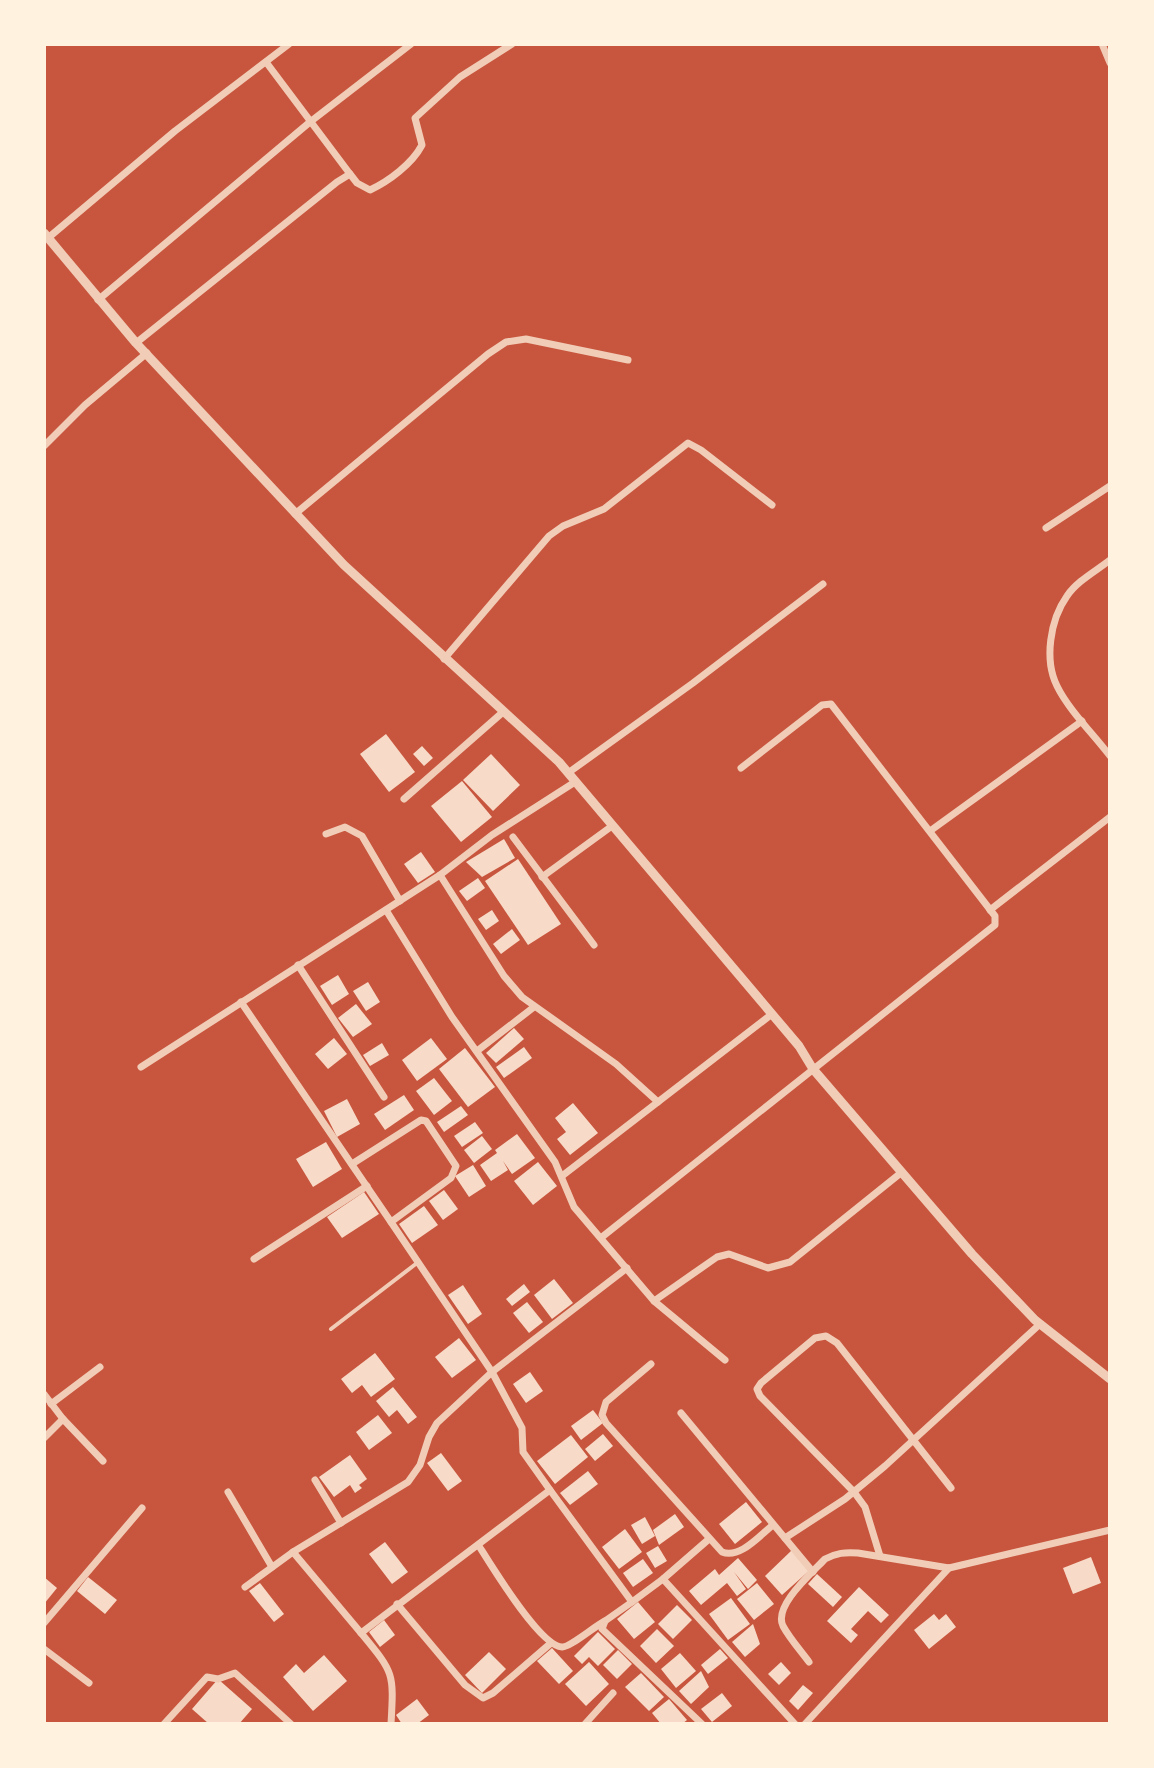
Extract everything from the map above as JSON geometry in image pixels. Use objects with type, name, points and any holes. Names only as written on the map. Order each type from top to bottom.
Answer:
[{"type":"street","points":[[289,44],[175,131],[46,236],[136,343],[295,514],[391,611],[568,773],[799,1046],[813,1069],[972,1254],[1040,1324],[1110,1379]]},
{"type":"street","points":[[98,300],[310,122],[411,44]]},
{"type":"street","points":[[266,62],[357,183],[370,190],[383,184],[417,155],[422,145],[415,118],[460,77],[512,44]]},
{"type":"street","points":[[1102,44],[1110,63]]},
{"type":"street","points":[[136,343],[308,203],[350,174]]},
{"type":"street","points":[[295,514],[506,342],[526,339],[628,360]]},
{"type":"street","points":[[44,446],[85,405],[147,353]]},
{"type":"street","points":[[444,659],[549,536],[563,526],[604,509],[688,443],[772,505]]},
{"type":"street","points":[[1046,528],[1110,486]]},
{"type":"street","points":[[1110,560],[1067,596],[1055,623],[1049,662],[1057,688],[1110,756]]},
{"type":"street","points":[[568,773],[823,584]]},
{"type":"street","points":[[602,1237],[995,925],[995,916],[831,704],[822,705],[741,768]]},
{"type":"street","points":[[404,799],[503,712]]},
{"type":"street","points":[[930,831],[1082,721]]},
{"type":"street","points":[[141,1067],[440,875],[492,835],[575,782]]},
{"type":"street","points":[[990,910],[1110,817]]},
{"type":"street","points":[[542,877],[612,826]]},
{"type":"street","points":[[326,834],[345,827],[362,836],[400,901]]},
{"type":"street","points":[[513,837],[594,945]]},
{"type":"street","points":[[440,875],[504,976],[534,1007],[616,1064],[658,1102]]},
{"type":"street","points":[[386,910],[452,1017],[555,1162],[574,1207],[654,1301],[725,1360]]},
{"type":"street","points":[[298,965],[384,1097]]},
{"type":"street","points":[[241,1002],[492,1372],[518,1416],[523,1452],[632,1602]]},
{"type":"street","points":[[477,1051],[534,1007]]},
{"type":"street","points":[[562,1176],[772,1014]]},
{"type":"street","points":[[352,1164],[414,1122],[426,1121],[456,1166],[454,1173],[391,1222]]},
{"type":"street","points":[[654,1301],[717,1257],[729,1254],[768,1268],[790,1262],[902,1172]]},
{"type":"street","points":[[254,1259],[367,1186]]},
{"type":"street","points":[[245,1587],[293,1552],[408,1482],[420,1465],[437,1423],[492,1372],[627,1268]]},
{"type":"street","points":[[785,1538],[854,1492],[1040,1324]]},
{"type":"street","points":[[880,1556],[865,1507],[854,1492],[760,1396],[757,1389],[768,1376],[815,1338],[826,1336],[837,1343],[951,1488]]},
{"type":"street","points":[[651,1364],[606,1402],[602,1415],[631,1455],[722,1552],[729,1555],[737,1553],[773,1525]]},
{"type":"street","points":[[51,1404],[100,1367]]},
{"type":"street","points":[[44,1394],[103,1461]]},
{"type":"street","points":[[681,1413],[813,1572]]},
{"type":"street","points":[[44,1438],[63,1419]]},
{"type":"street","points":[[315,1480],[341,1523]]},
{"type":"street","points":[[361,1633],[550,1490]]},
{"type":"street","points":[[228,1492],[272,1567]]},
{"type":"street","points":[[44,1623],[142,1508]]},
{"type":"street","points":[[809,1662],[781,1623],[782,1612],[787,1600],[825,1559],[843,1552],[949,1568],[1110,1530]]},
{"type":"street","points":[[479,1546],[519,1608],[551,1643],[559,1647],[568,1646],[632,1602],[709,1539]]},
{"type":"street","points":[[293,1552],[387,1665],[392,1677],[391,1724]]},
{"type":"street","points":[[805,1724],[949,1568]]},
{"type":"street","points":[[663,1579],[795,1724]]},
{"type":"street","points":[[397,1604],[465,1685],[483,1698],[493,1693],[551,1643]]},
{"type":"street","points":[[605,1621],[602,1629],[607,1636],[702,1724]]},
{"type":"street","points":[[44,1649],[89,1683]]},
{"type":"street","points":[[164,1724],[207,1677],[218,1679],[235,1673],[291,1724]]},
{"type":"street","points":[[585,1724],[613,1693]]},
{"type":"lane","points":[[331,1329],[417,1263]]},
{"type":"building","points":[[386,734],[415,772],[389,792],[360,754]]},
{"type":"building","points":[[422,746],[433,758],[424,766],[413,754]]},
{"type":"building","points":[[491,754],[520,785],[493,811],[463,780]]},
{"type":"building","points":[[462,781],[492,817],[461,842],[431,806]]},
{"type":"building","points":[[504,839],[515,858],[482,877],[466,862]]},
{"type":"building","points":[[421,852],[435,872],[418,883],[404,864]]},
{"type":"building","points":[[518,859],[561,924],[528,945],[485,881]]},
{"type":"building","points":[[478,878],[485,888],[467,901],[459,891]]},
{"type":"building","points":[[492,910],[499,921],[486,930],[478,919]]},
{"type":"building","points":[[512,929],[520,940],[501,954],[493,944]]},
{"type":"building","points":[[338,975],[349,994],[332,1005],[320,986]]},
{"type":"building","points":[[368,982],[380,1002],[366,1011],[353,991]]},
{"type":"building","points":[[356,1004],[372,1024],[353,1037],[338,1018]]},
{"type":"building","points":[[514,1028],[524,1039],[496,1063],[486,1053]]},
{"type":"building","points":[[334,1038],[347,1054],[328,1069],[315,1054]]},
{"type":"building","points":[[431,1038],[447,1059],[417,1081],[402,1060]]},
{"type":"building","points":[[382,1043],[389,1055],[370,1066],[363,1055]]},
{"type":"building","points":[[524,1047],[532,1058],[504,1078],[496,1067]]},
{"type":"building","points":[[465,1048],[495,1087],[468,1107],[439,1069]]},
{"type":"building","points":[[434,1078],[452,1101],[434,1115],[416,1091]]},
{"type":"building","points":[[404,1095],[414,1110],[385,1130],[374,1114]]},
{"type":"building","points":[[347,1099],[360,1124],[337,1137],[324,1111]]},
{"type":"building","points":[[573,1103],[598,1133],[570,1155],[557,1139],[566,1132],[555,1118]]},
{"type":"building","points":[[461,1106],[468,1115],[444,1132],[437,1122]]},
{"type":"building","points":[[475,1122],[483,1133],[462,1147],[454,1136]]},
{"type":"building","points":[[517,1134],[535,1158],[512,1174],[503,1161],[508,1170],[491,1181],[480,1165]]},
{"type":"building","points":[[482,1136],[492,1149],[474,1163],[464,1150]]},
{"type":"building","points":[[326,1142],[342,1169],[313,1187],[296,1159]]},
{"type":"building","points":[[538,1162],[557,1186],[533,1205],[514,1181]]},
{"type":"building","points":[[473,1165],[486,1186],[469,1197],[455,1176]]},
{"type":"building","points":[[444,1190],[458,1209],[443,1220],[429,1201]]},
{"type":"building","points":[[364,1192],[379,1214],[342,1238],[327,1217]]},
{"type":"building","points":[[424,1206],[438,1225],[412,1243],[399,1224]]},
{"type":"building","points":[[554,1279],[573,1303],[552,1319],[534,1295]]},
{"type":"building","points":[[524,1284],[530,1292],[512,1306],[506,1299]]},
{"type":"building","points":[[463,1285],[482,1314],[468,1324],[448,1295]]},
{"type":"building","points":[[527,1302],[543,1322],[529,1333],[513,1313]]},
{"type":"building","points":[[459,1338],[476,1360],[452,1378],[435,1357]]},
{"type":"building","points":[[375,1353],[395,1379],[371,1397],[362,1385],[352,1393],[341,1379]]},
{"type":"building","points":[[530,1372],[543,1391],[526,1403],[513,1384]]},
{"type":"building","points":[[393,1387],[417,1417],[408,1424],[397,1410],[389,1417],[376,1401]]},
{"type":"building","points":[[593,1410],[603,1423],[581,1440],[571,1426]]},
{"type":"building","points":[[378,1415],[392,1433],[369,1450],[356,1432]]},
{"type":"building","points":[[603,1434],[613,1446],[595,1461],[585,1449]]},
{"type":"building","points":[[571,1435],[588,1457],[555,1484],[537,1461]]},
{"type":"building","points":[[441,1453],[462,1481],[448,1491],[427,1463]]},
{"type":"building","points":[[350,1455],[367,1479],[355,1493],[350,1485],[334,1497],[319,1477]]},
{"type":"building","points":[[588,1471],[598,1484],[570,1505],[560,1493]]},
{"type":"building","points":[[746,1502],[762,1522],[735,1544],[719,1524]]},
{"type":"building","points":[[675,1514],[684,1527],[659,1545],[653,1530]]},
{"type":"building","points":[[645,1517],[655,1536],[642,1544],[631,1525]]},
{"type":"building","points":[[625,1529],[642,1552],[619,1569],[602,1547]]},
{"type":"building","points":[[385,1542],[408,1572],[392,1584],[369,1554]]},
{"type":"building","points":[[658,1546],[667,1561],[655,1568],[646,1553]]},
{"type":"building","points":[[792,1550],[810,1570],[782,1595],[765,1576]]},
{"type":"building","points":[[1091,1557],[1101,1583],[1073,1594],[1063,1568]]},
{"type":"building","points":[[738,1558],[757,1580],[748,1589],[734,1572],[746,1589],[737,1596],[727,1583],[701,1605],[689,1591],[715,1569],[719,1575]]},
{"type":"building","points":[[643,1559],[653,1573],[633,1587],[623,1573]]},
{"type":"building","points":[[817,1574],[842,1597],[833,1607],[808,1584]]},
{"type":"building","points":[[44,1577],[57,1588],[44,1604]]},
{"type":"building","points":[[88,1577],[117,1600],[105,1614],[77,1591]]},
{"type":"building","points":[[260,1583],[284,1614],[274,1622],[249,1591]]},
{"type":"building","points":[[757,1583],[774,1604],[754,1620],[737,1599]]},
{"type":"building","points":[[859,1587],[889,1615],[881,1623],[868,1611],[851,1629],[858,1635],[851,1643],[827,1621]]},
{"type":"building","points":[[731,1598],[750,1624],[728,1640],[709,1614]]},
{"type":"building","points":[[638,1602],[655,1622],[634,1639],[617,1619]]},
{"type":"building","points":[[677,1605],[692,1620],[673,1639],[658,1624]]},
{"type":"building","points":[[934,1614],[939,1620],[946,1614],[956,1627],[929,1649],[914,1630]]},
{"type":"building","points":[[384,1620],[395,1635],[380,1647],[369,1632]]},
{"type":"building","points":[[753,1624],[760,1644],[745,1657],[732,1642]]},
{"type":"building","points":[[657,1629],[674,1646],[656,1663],[640,1646]]},
{"type":"building","points":[[598,1632],[615,1649],[598,1666],[589,1657],[582,1664],[574,1656]]},
{"type":"building","points":[[552,1648],[573,1671],[559,1684],[537,1661]]},
{"type":"building","points":[[720,1649],[728,1658],[708,1674],[701,1665]]},
{"type":"building","points":[[618,1650],[632,1664],[617,1679],[603,1665]]},
{"type":"building","points":[[489,1652],[506,1669],[482,1693],[465,1675]]},
{"type":"building","points":[[680,1653],[696,1671],[676,1688],[661,1669]]},
{"type":"building","points":[[324,1655],[347,1681],[313,1711],[283,1677],[296,1664],[304,1673]]},
{"type":"building","points":[[589,1662],[609,1684],[586,1706],[565,1684]]},
{"type":"building","points":[[781,1662],[791,1673],[779,1685],[768,1674]]},
{"type":"building","points":[[701,1671],[709,1687],[691,1704],[679,1691]]},
{"type":"building","points":[[641,1673],[664,1697],[649,1711],[625,1687]]},
{"type":"building","points":[[218,1679],[252,1709],[239,1724],[209,1724],[192,1709]]},
{"type":"building","points":[[803,1685],[813,1693],[798,1710],[789,1701]]},
{"type":"building","points":[[722,1693],[732,1706],[712,1722],[701,1709]]},
{"type":"building","points":[[417,1699],[429,1715],[417,1724],[402,1724],[396,1715]]},
{"type":"building","points":[[669,1699],[687,1720],[682,1724],[661,1724],[652,1713]]}]
